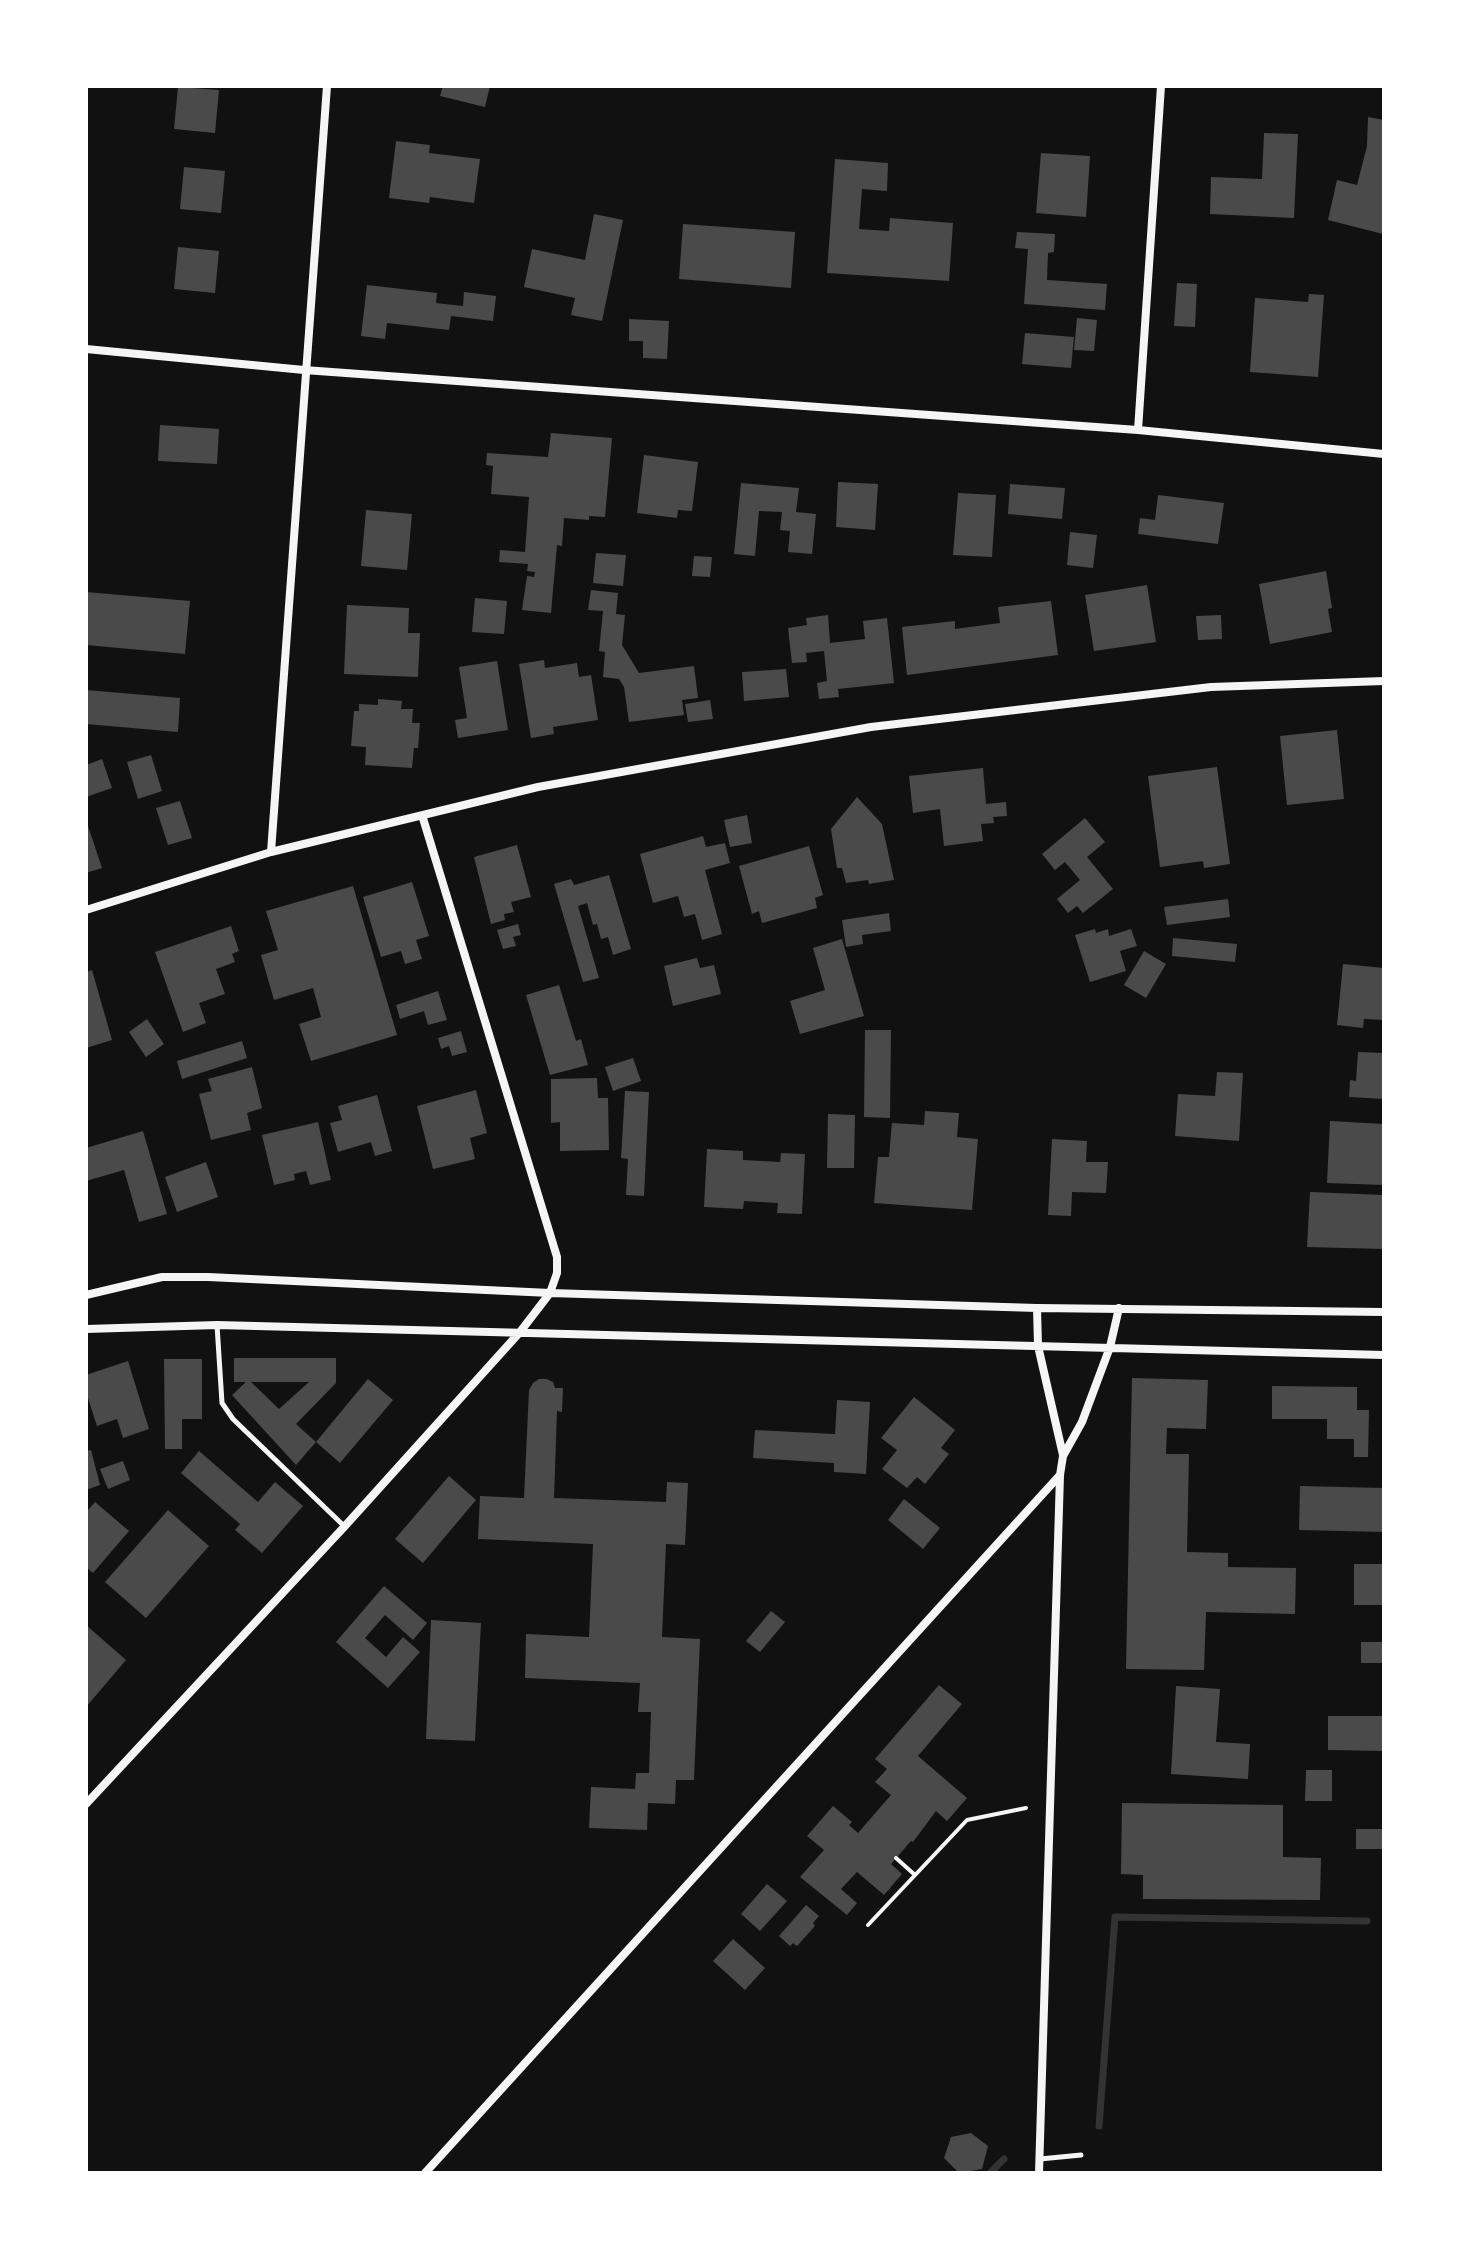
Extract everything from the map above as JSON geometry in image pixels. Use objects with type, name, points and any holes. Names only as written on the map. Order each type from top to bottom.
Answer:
[{"type":"street","points":[[271,852],[327,86]]},
{"type":"street","points":[[1138,430],[1161,86]]},
{"type":"street","points":[[86,349],[304,370],[1138,430],[1384,454]]},
{"type":"street","points":[[86,910],[271,852],[538,787],[871,727],[1211,687],[1384,681]]},
{"type":"street","points":[[86,1804],[345,1526],[520,1332],[550,1293],[557,1273],[557,1257],[422,815]]},
{"type":"street","points":[[86,1295],[162,1277],[208,1277],[550,1293],[1037,1308],[1384,1312]]},
{"type":"street","points":[[1037,1308],[1038,1346],[1063,1456]]},
{"type":"street","points":[[1039,2173],[1060,1475],[1063,1456],[1082,1422],[1110,1347],[1119,1308]]},
{"type":"street","points":[[86,1329],[217,1325],[1384,1355]]},
{"type":"street","points":[[425,2173],[1060,1475]]},
{"type":"lane","points":[[217,1325],[222,1403],[233,1419],[345,1526]]},
{"type":"lane","points":[[1039,2159],[1081,2155]]},
{"type":"path","points":[[868,1925],[967,1820],[1026,1808]]},
{"type":"path","points":[[896,1858],[915,1875]]},
{"type":"building","points":[[443,86],[490,86],[485,107],[440,96]]},
{"type":"building","points":[[178,87],[219,90],[215,133],[174,129]]},
{"type":"building","points":[[1368,117],[1384,120],[1383,234],[1328,220],[1337,180],[1357,185],[1367,146]]},
{"type":"building","points":[[1264,133],[1298,134],[1294,218],[1210,214],[1211,177],[1262,179]]},
{"type":"building","points":[[396,141],[430,145],[429,153],[480,159],[474,203],[430,197],[429,203],[389,198]]},
{"type":"building","points":[[1041,153],[1090,156],[1086,217],[1036,213]]},
{"type":"building","points":[[835,159],[888,163],[887,191],[862,189],[859,229],[889,231],[890,218],[953,223],[949,281],[827,273]]},
{"type":"building","points":[[184,167],[225,171],[221,213],[180,209]]},
{"type":"building","points":[[594,214],[623,220],[602,321],[571,315],[575,298],[524,287],[532,249],[585,260]]},
{"type":"building","points":[[683,224],[795,232],[791,288],[679,279]]},
{"type":"building","points":[[1017,232],[1055,234],[1054,252],[1048,253],[1047,280],[1107,284],[1105,310],[1024,304],[1028,249],[1015,248]]},
{"type":"building","points":[[178,247],[219,251],[215,293],[174,289]]},
{"type":"building","points":[[1177,283],[1197,284],[1195,327],[1174,326]]},
{"type":"building","points":[[367,285],[437,293],[436,303],[463,306],[464,292],[496,296],[493,321],[451,316],[449,330],[387,323],[385,339],[361,336]]},
{"type":"building","points":[[1309,294],[1324,295],[1318,377],[1250,372],[1255,298],[1308,302]]},
{"type":"building","points":[[1077,318],[1097,320],[1094,351],[1074,350]]},
{"type":"building","points":[[629,319],[669,321],[667,359],[643,358],[643,341],[629,341]]},
{"type":"building","points":[[1025,333],[1074,337],[1071,368],[1022,364]]},
{"type":"building","points":[[160,425],[219,429],[217,464],[158,461]]},
{"type":"building","points":[[551,433],[612,438],[605,517],[589,516],[589,520],[564,518],[562,546],[557,545],[551,613],[522,610],[527,576],[534,577],[535,572],[527,571],[528,564],[499,562],[500,550],[525,552],[529,497],[491,494],[493,466],[486,465],[487,453],[548,457]]},
{"type":"building","points":[[644,455],[698,462],[692,511],[678,510],[677,518],[637,513]]},
{"type":"building","points":[[838,482],[878,484],[875,530],[836,527]]},
{"type":"building","points":[[741,483],[799,488],[796,512],[816,514],[812,554],[788,552],[790,531],[780,530],[782,512],[759,511],[755,556],[734,554]]},
{"type":"building","points":[[1010,484],[1065,488],[1062,519],[1008,514]]},
{"type":"building","points":[[958,493],[996,495],[992,557],[953,555]]},
{"type":"building","points":[[1158,495],[1224,503],[1218,544],[1138,534],[1140,518],[1155,520]]},
{"type":"building","points":[[366,510],[412,514],[407,570],[361,566]]},
{"type":"building","points":[[1070,532],[1097,535],[1093,568],[1067,565]]},
{"type":"building","points":[[596,553],[626,555],[623,586],[593,583]]},
{"type":"building","points":[[694,556],[712,557],[710,577],[692,576]]},
{"type":"building","points":[[1326,571],[1332,632],[1270,644],[1259,584]]},
{"type":"building","points":[[1147,585],[1156,642],[1094,651],[1085,595]]},
{"type":"building","points":[[591,590],[618,593],[616,614],[625,615],[622,645],[639,673],[694,666],[698,698],[682,700],[684,715],[629,722],[624,687],[619,679],[603,677],[605,652],[599,651],[603,611],[588,610]]},
{"type":"building","points":[[86,592],[190,601],[185,654],[86,645]]},
{"type":"building","points":[[475,598],[507,601],[504,634],[472,632]]},
{"type":"building","points":[[1051,601],[1058,655],[907,675],[902,627],[955,621],[955,629],[1000,623],[998,607]]},
{"type":"building","points":[[347,605],[409,608],[408,633],[420,633],[418,677],[344,674]]},
{"type":"building","points":[[828,615],[830,643],[865,639],[863,621],[887,618],[894,683],[838,689],[839,697],[819,699],[817,683],[827,681],[824,651],[806,653],[807,662],[792,663],[788,628],[807,625],[806,618]]},
{"type":"building","points":[[1221,615],[1222,639],[1198,640],[1196,616]]},
{"type":"building","points":[[544,660],[545,668],[577,663],[579,677],[591,675],[598,720],[553,727],[554,734],[531,738],[519,664]]},
{"type":"building","points":[[497,661],[508,730],[458,738],[455,720],[467,718],[459,667]]},
{"type":"building","points":[[786,669],[789,697],[744,701],[742,672]]},
{"type":"building","points":[[86,690],[180,698],[178,732],[86,724]]},
{"type":"building","points":[[378,699],[402,701],[401,709],[413,709],[412,723],[420,723],[418,748],[414,748],[412,768],[365,765],[366,747],[351,746],[354,711],[359,711],[359,704],[378,705]]},
{"type":"building","points":[[710,700],[713,719],[688,722],[685,704]]},
{"type":"building","points":[[1337,730],[1344,799],[1287,805],[1280,736]]},
{"type":"building","points":[[151,755],[162,791],[138,799],[127,762]]},
{"type":"building","points":[[102,759],[112,788],[86,797],[86,765]]},
{"type":"building","points":[[1217,767],[1230,864],[1204,868],[1203,861],[1160,867],[1148,776]]},
{"type":"building","points":[[983,768],[986,804],[1006,802],[1007,816],[993,817],[994,823],[981,824],[983,841],[944,846],[940,809],[913,813],[909,776]]},
{"type":"building","points":[[857,797],[882,824],[894,880],[869,884],[868,880],[846,883],[842,868],[837,868],[831,829]]},
{"type":"building","points":[[180,801],[192,838],[168,845],[156,808]]},
{"type":"building","points":[[747,815],[752,843],[730,847],[724,820]]},
{"type":"building","points":[[1085,818],[1105,842],[1087,857],[1113,889],[1083,913],[1077,906],[1068,913],[1057,899],[1080,880],[1065,862],[1055,870],[1042,854]]},
{"type":"building","points":[[86,820],[102,868],[86,873]]},
{"type":"building","points":[[703,836],[706,847],[725,843],[730,863],[705,870],[722,934],[702,940],[695,914],[684,917],[678,896],[653,903],[640,854]]},
{"type":"building","points":[[517,845],[531,897],[511,902],[514,912],[504,914],[505,920],[491,924],[474,857]]},
{"type":"building","points":[[809,846],[823,895],[815,898],[817,908],[762,923],[759,911],[752,914],[739,866]]},
{"type":"building","points":[[609,875],[631,949],[613,955],[608,937],[601,939],[597,924],[593,925],[587,903],[578,906],[599,978],[583,982],[554,884],[571,879],[574,885]]},
{"type":"building","points":[[412,882],[429,936],[416,940],[422,959],[405,964],[401,951],[381,957],[363,897]]},
{"type":"building","points":[[353,886],[397,1035],[311,1061],[299,1024],[321,1017],[313,988],[274,1000],[261,955],[278,950],[266,911]]},
{"type":"building","points":[[1228,899],[1230,917],[1167,925],[1164,907]]},
{"type":"building","points":[[889,913],[891,931],[862,935],[863,944],[846,947],[842,920]]},
{"type":"building","points":[[518,924],[521,935],[513,937],[516,946],[503,949],[497,930]]},
{"type":"building","points":[[231,926],[239,951],[232,954],[235,962],[216,969],[225,994],[199,1003],[206,1023],[183,1032],[155,952]]},
{"type":"building","points":[[1095,929],[1096,933],[1108,929],[1109,936],[1131,929],[1137,946],[1120,951],[1126,971],[1090,982],[1075,935]]},
{"type":"building","points":[[1173,938],[1237,944],[1235,962],[1172,956]]},
{"type":"building","points":[[842,939],[864,1016],[800,1034],[790,1001],[825,990],[813,948]]},
{"type":"building","points":[[1144,951],[1166,964],[1146,998],[1124,985]]},
{"type":"building","points":[[697,958],[700,968],[714,965],[721,994],[673,1006],[664,966]]},
{"type":"building","points":[[1343,964],[1384,968],[1384,1020],[1364,1019],[1363,1028],[1337,1025]]},
{"type":"building","points":[[92,970],[112,1040],[86,1048],[86,972]]},
{"type":"building","points":[[559,985],[576,1041],[581,1039],[588,1065],[550,1075],[526,995]]},
{"type":"building","points":[[438,991],[447,1020],[428,1025],[424,1011],[400,1019],[396,1005]]},
{"type":"building","points":[[147,1019],[164,1044],[146,1057],[129,1032]]},
{"type":"building","points":[[865,1030],[891,1030],[890,1118],[864,1117]]},
{"type":"building","points":[[461,1031],[467,1052],[452,1056],[449,1046],[441,1049],[438,1038]]},
{"type":"building","points":[[242,1041],[247,1058],[182,1079],[177,1061]]},
{"type":"building","points":[[1358,1052],[1384,1053],[1384,1099],[1349,1097],[1350,1080],[1356,1081]]},
{"type":"building","points":[[633,1058],[641,1081],[613,1091],[605,1067]]},
{"type":"building","points":[[252,1067],[262,1108],[247,1113],[251,1130],[211,1140],[199,1094],[212,1091],[208,1079]]},
{"type":"building","points":[[1217,1072],[1243,1073],[1239,1141],[1175,1136],[1178,1094],[1215,1096]]},
{"type":"building","points":[[597,1078],[598,1098],[608,1098],[609,1150],[560,1151],[560,1122],[551,1123],[551,1079]]},
{"type":"building","points":[[476,1090],[487,1133],[470,1138],[475,1159],[433,1169],[417,1106]]},
{"type":"building","points":[[625,1091],[649,1092],[644,1196],[626,1195],[628,1159],[621,1158]]},
{"type":"building","points":[[377,1095],[392,1151],[375,1156],[371,1142],[338,1152],[330,1123],[342,1120],[338,1106]]},
{"type":"building","points":[[925,1111],[959,1113],[957,1137],[978,1139],[972,1210],[874,1203],[878,1157],[889,1157],[892,1123],[924,1125]]},
{"type":"building","points":[[828,1114],[855,1115],[854,1168],[827,1168]]},
{"type":"building","points":[[1330,1121],[1384,1124],[1384,1185],[1327,1183]]},
{"type":"building","points":[[318,1122],[331,1180],[310,1185],[306,1171],[294,1174],[295,1180],[274,1185],[262,1135]]},
{"type":"building","points":[[143,1131],[167,1214],[139,1222],[124,1170],[86,1181],[86,1148]]},
{"type":"building","points":[[1052,1139],[1087,1141],[1086,1162],[1108,1162],[1106,1193],[1072,1192],[1071,1216],[1048,1215]]},
{"type":"building","points":[[707,1149],[743,1151],[743,1160],[780,1162],[781,1153],[805,1154],[802,1214],[777,1213],[778,1203],[744,1201],[743,1209],[704,1207]]},
{"type":"building","points":[[206,1162],[218,1197],[177,1212],[165,1177]]},
{"type":"building","points":[[1310,1192],[1384,1195],[1384,1249],[1307,1247]]},
{"type":"building","points":[[234,1358],[336,1358],[336,1383],[296,1424],[316,1442],[296,1465],[232,1395],[246,1382],[234,1382]],"holes":[[[251,1382],[309,1382],[279,1409]]]},
{"type":"building","points":[[164,1359],[202,1359],[202,1419],[182,1419],[182,1449],[165,1449]]},
{"type":"building","points":[[128,1361],[149,1429],[123,1438],[117,1419],[97,1426],[86,1392],[86,1375]]},
{"type":"building","points":[[1132,1378],[1208,1380],[1206,1429],[1167,1428],[1166,1454],[1189,1454],[1187,1552],[1228,1553],[1228,1567],[1296,1568],[1295,1614],[1206,1612],[1204,1670],[1126,1669]]},
{"type":"building","points":[[368,1379],[393,1400],[340,1463],[316,1442]]},
{"type":"building","points":[[539,1379],[553,1382],[555,1388],[563,1388],[562,1412],[557,1411],[554,1498],[666,1502],[667,1482],[688,1483],[685,1545],[666,1544],[662,1637],[700,1639],[694,1780],[676,1780],[675,1804],[648,1803],[647,1830],[589,1828],[591,1787],[635,1789],[636,1773],[649,1773],[651,1712],[638,1712],[640,1683],[525,1678],[526,1634],[589,1637],[593,1544],[478,1539],[480,1496],[524,1498],[529,1390]]},
{"type":"building","points":[[1272,1386],[1357,1387],[1357,1410],[1369,1410],[1368,1457],[1354,1457],[1354,1439],[1327,1439],[1327,1419],[1272,1419]]},
{"type":"building","points":[[914,1397],[955,1430],[941,1448],[949,1454],[925,1484],[917,1477],[907,1488],[882,1469],[897,1450],[881,1438]]},
{"type":"building","points":[[837,1400],[870,1402],[866,1474],[834,1472],[834,1463],[753,1458],[755,1430],[835,1434]]},
{"type":"building","points":[[91,1450],[100,1485],[86,1490],[86,1451]]},
{"type":"building","points":[[199,1451],[258,1502],[275,1482],[303,1506],[262,1553],[235,1530],[240,1524],[181,1473]]},
{"type":"building","points":[[123,1461],[130,1480],[108,1489],[100,1469]]},
{"type":"building","points":[[449,1476],[476,1500],[423,1563],[395,1539]]},
{"type":"building","points":[[1300,1486],[1384,1488],[1384,1532],[1299,1530]]},
{"type":"building","points":[[904,1499],[940,1528],[923,1549],[888,1520]]},
{"type":"building","points":[[95,1502],[129,1531],[93,1573],[86,1567],[86,1509]]},
{"type":"building","points":[[168,1510],[209,1546],[146,1618],[105,1582]]},
{"type":"building","points":[[1354,1564],[1384,1564],[1384,1605],[1354,1605]]},
{"type":"building","points":[[384,1586],[427,1623],[413,1640],[385,1615],[365,1638],[386,1657],[403,1637],[420,1652],[388,1688],[336,1642]]},
{"type":"building","points":[[771,1611],[785,1622],[760,1652],[746,1641]]},
{"type":"building","points":[[431,1620],[481,1623],[475,1741],[426,1739]]},
{"type":"building","points":[[86,1625],[126,1660],[86,1707]]},
{"type":"building","points":[[1361,1642],[1384,1642],[1384,1663],[1361,1663]]},
{"type":"building","points":[[939,1685],[962,1704],[918,1756],[967,1798],[947,1821],[936,1811],[913,1842],[891,1864],[902,1874],[884,1895],[857,1872],[841,1889],[857,1903],[847,1915],[800,1877],[824,1850],[807,1836],[833,1806],[852,1822],[849,1825],[858,1833],[891,1795],[875,1782],[887,1769],[875,1759]]},
{"type":"building","points":[[1176,1686],[1220,1689],[1216,1742],[1250,1744],[1248,1779],[1171,1774]]},
{"type":"building","points":[[1328,1716],[1384,1716],[1384,1751],[1328,1750]]},
{"type":"building","points":[[1306,1770],[1332,1770],[1332,1801],[1305,1801]]},
{"type":"building","points":[[1122,1803],[1283,1805],[1283,1857],[1321,1858],[1320,1900],[1143,1899],[1143,1875],[1121,1874]]},
{"type":"building","points":[[1356,1829],[1384,1829],[1384,1849],[1356,1849]]},
{"type":"building","points":[[767,1884],[787,1901],[760,1931],[741,1914]]},
{"type":"building","points":[[806,1905],[819,1916],[813,1923],[815,1926],[797,1946],[793,1943],[790,1946],[779,1936]]},
{"type":"building","points":[[733,1939],[765,1968],[745,1990],[713,1961]]},
{"type":"building","points":[[971,2133],[988,2146],[982,2169],[959,2173],[944,2158],[951,2137]]},
{"type":"waterway","points":[[1099,2126],[1115,1917],[1367,1921]]},
{"type":"waterway","points":[[990,2173],[1004,2159]]}]
